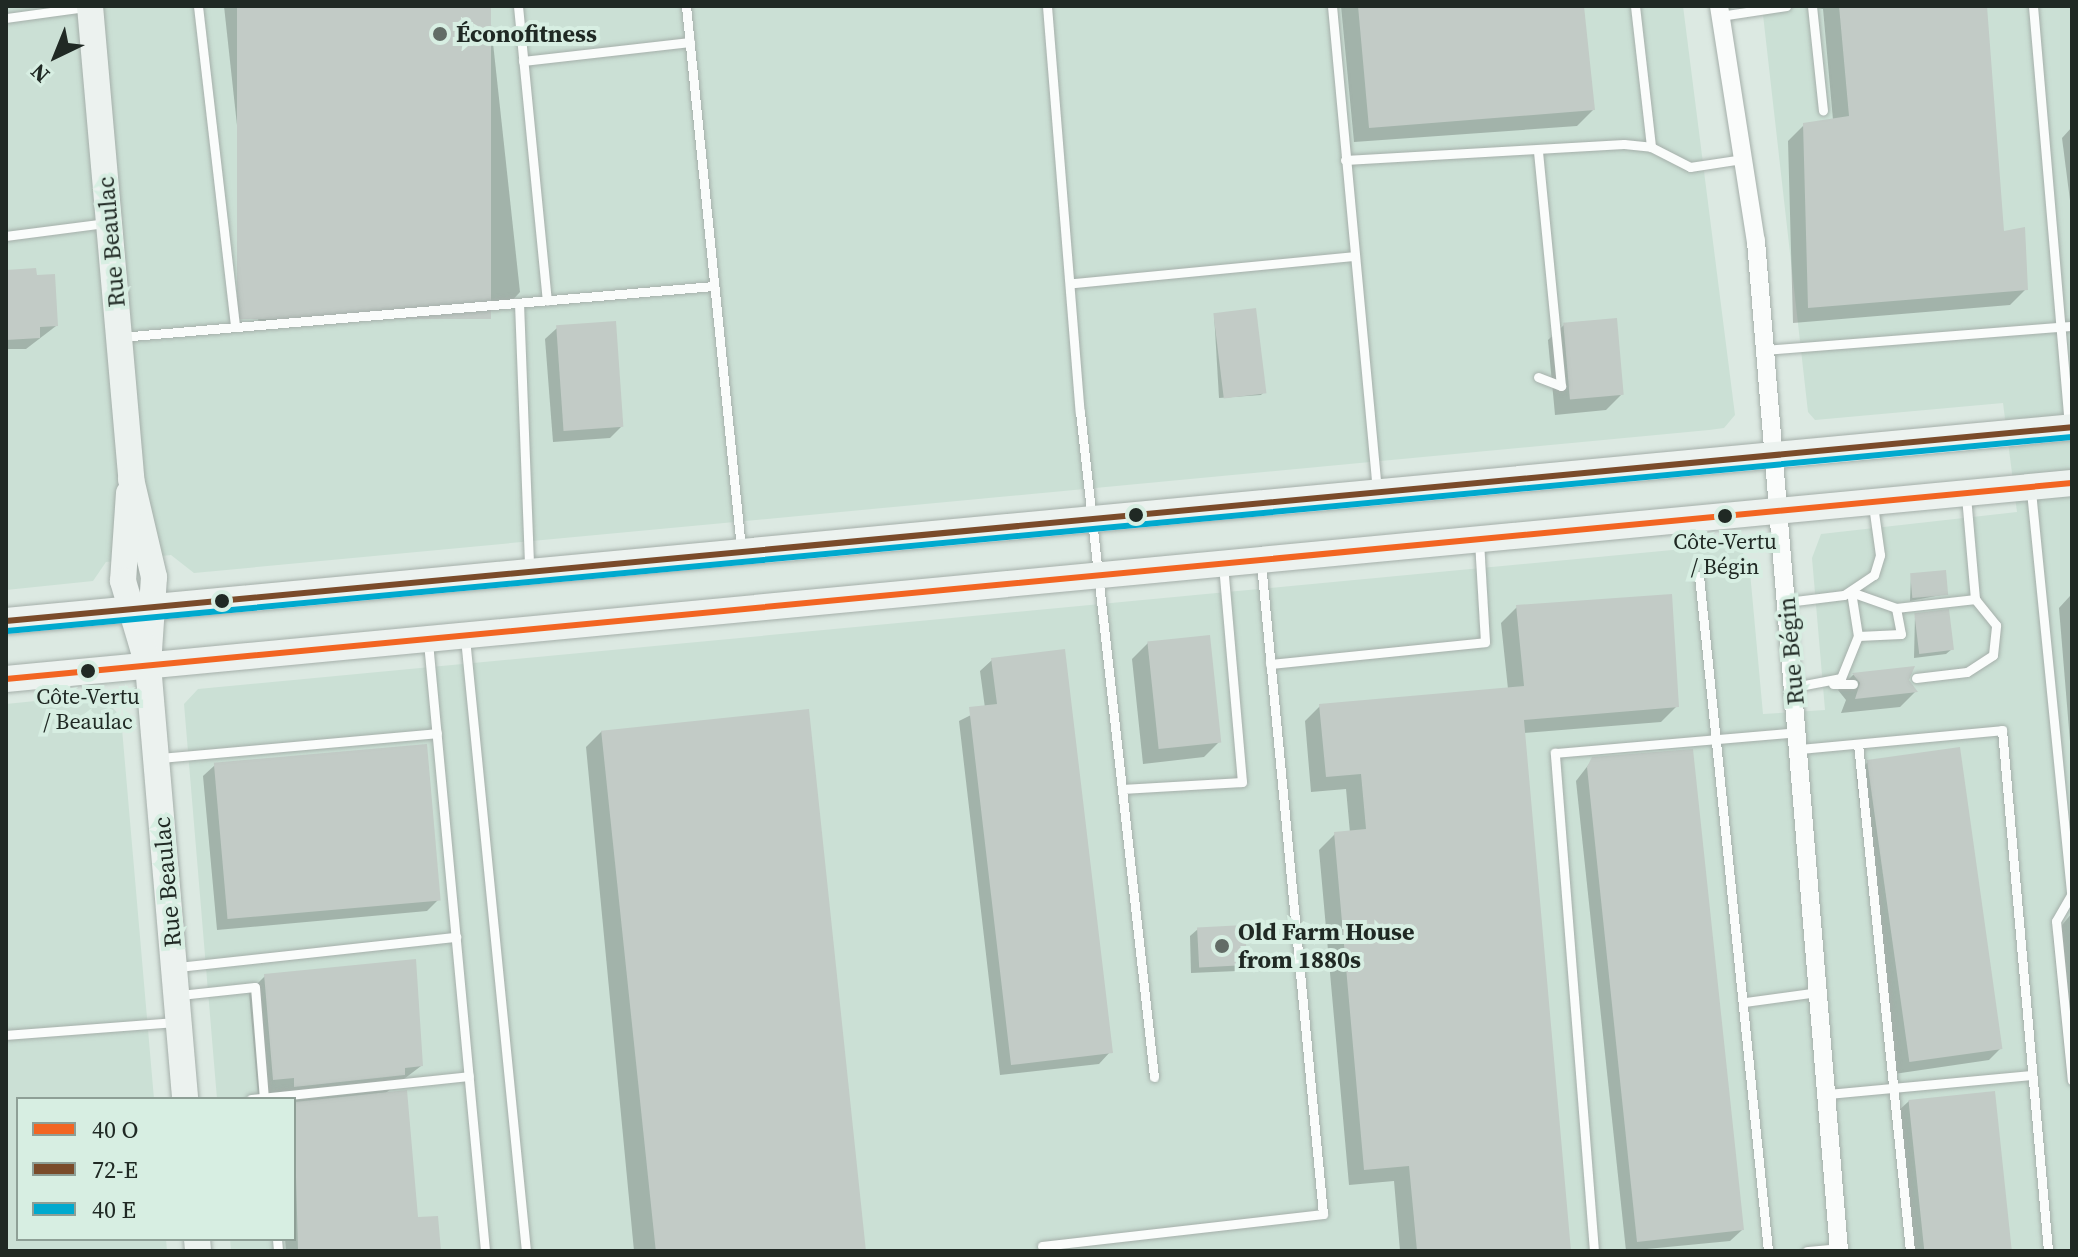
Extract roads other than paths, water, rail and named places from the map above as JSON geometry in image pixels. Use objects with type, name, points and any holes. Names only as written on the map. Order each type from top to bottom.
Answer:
[{"type":"main road","name":"Rue Beaulac","points":[[90,6],[131,479],[156,605],[148,665],[185,1097]]},
{"type":"main road","points":[[6,621],[529,569],[2070,427]]},
{"type":"main road","name":"Rue Beaulac","points":[[131,479],[126,609],[148,665]]},
{"type":"main road","points":[[6,679],[2072,483]]},
{"type":"street","name":"Rue Bégin","points":[[1720,11],[1743,159],[1765,350],[1839,1250]]},
{"type":"lane","points":[[6,18],[98,6]]},
{"type":"lane","points":[[198,6],[235,327]]},
{"type":"lane","points":[[518,6],[547,301]]},
{"type":"lane","points":[[686,6],[741,551]]},
{"type":"lane","points":[[1047,6],[1093,517],[1154,1077]]},
{"type":"lane","points":[[1332,6],[1377,490]]},
{"type":"lane","points":[[1635,6],[1651,147]]},
{"type":"lane","points":[[1720,11],[1786,6]]},
{"type":"lane","points":[[1812,6],[1823,110]]},
{"type":"lane","points":[[2033,6],[2070,427]]},
{"type":"lane","points":[[523,61],[690,42]]},
{"type":"lane","points":[[1345,160],[1651,147],[1690,167],[1743,159]]},
{"type":"lane","points":[[1538,150],[1561,386],[1538,377]]},
{"type":"lane","points":[[6,236],[109,222]]},
{"type":"lane","points":[[1074,283],[1354,256]]},
{"type":"lane","points":[[119,337],[714,286]]},
{"type":"lane","points":[[519,303],[529,569]]},
{"type":"lane","points":[[1765,350],[2072,326]]},
{"type":"lane","points":[[2031,487],[2071,895],[2056,921],[2072,1080]]},
{"type":"lane","points":[[1916,678],[1967,672],[1993,655],[1996,625],[1975,599],[1966,494]]},
{"type":"lane","points":[[1851,592],[1878,565],[1873,501]]},
{"type":"lane","points":[[1270,664],[1485,642],[1479,539]]},
{"type":"lane","points":[[1042,1246],[1323,1214],[1260,560]]},
{"type":"lane","points":[[1122,789],[1242,782],[1223,563]]},
{"type":"lane","points":[[1699,576],[1720,739],[1768,1251]]},
{"type":"lane","points":[[1787,602],[1851,592],[1896,608],[1975,599]]},
{"type":"lane","points":[[1831,684],[1853,658],[1858,636],[1851,592]]},
{"type":"lane","points":[[1858,636],[1901,634],[1896,608]]},
{"type":"lane","points":[[464,635],[526,1251]]},
{"type":"lane","points":[[428,638],[485,1251]]},
{"type":"lane","points":[[1794,687],[1853,684]]},
{"type":"lane","points":[[1594,1251],[1555,753],[1720,739],[1858,744],[2002,730],[2048,1251]]},
{"type":"lane","points":[[156,758],[437,733]]},
{"type":"lane","points":[[1858,744],[1910,1251]]},
{"type":"lane","points":[[174,968],[456,937]]},
{"type":"lane","points":[[6,1035],[177,1008],[255,987],[264,1097]]},
{"type":"lane","points":[[1745,1002],[1818,992]]},
{"type":"lane","points":[[1827,1094],[2032,1075]]},
{"type":"lane","points":[[273,1097],[469,1076]]},
{"type":"lane","points":[[1807,1251],[1839,1250]]},
{"type":"place","name":"Éconofitness","points":[[440,34]]},
{"type":"place","name":"Côte-Vertu / Bégin","points":[[1725,516]]},
{"type":"place","name":"Côte-Vertu / Beaulac","points":[[88,671]]},
{"type":"place","name":"Old Farm House from 1880s","points":[[1222,946]]}]
